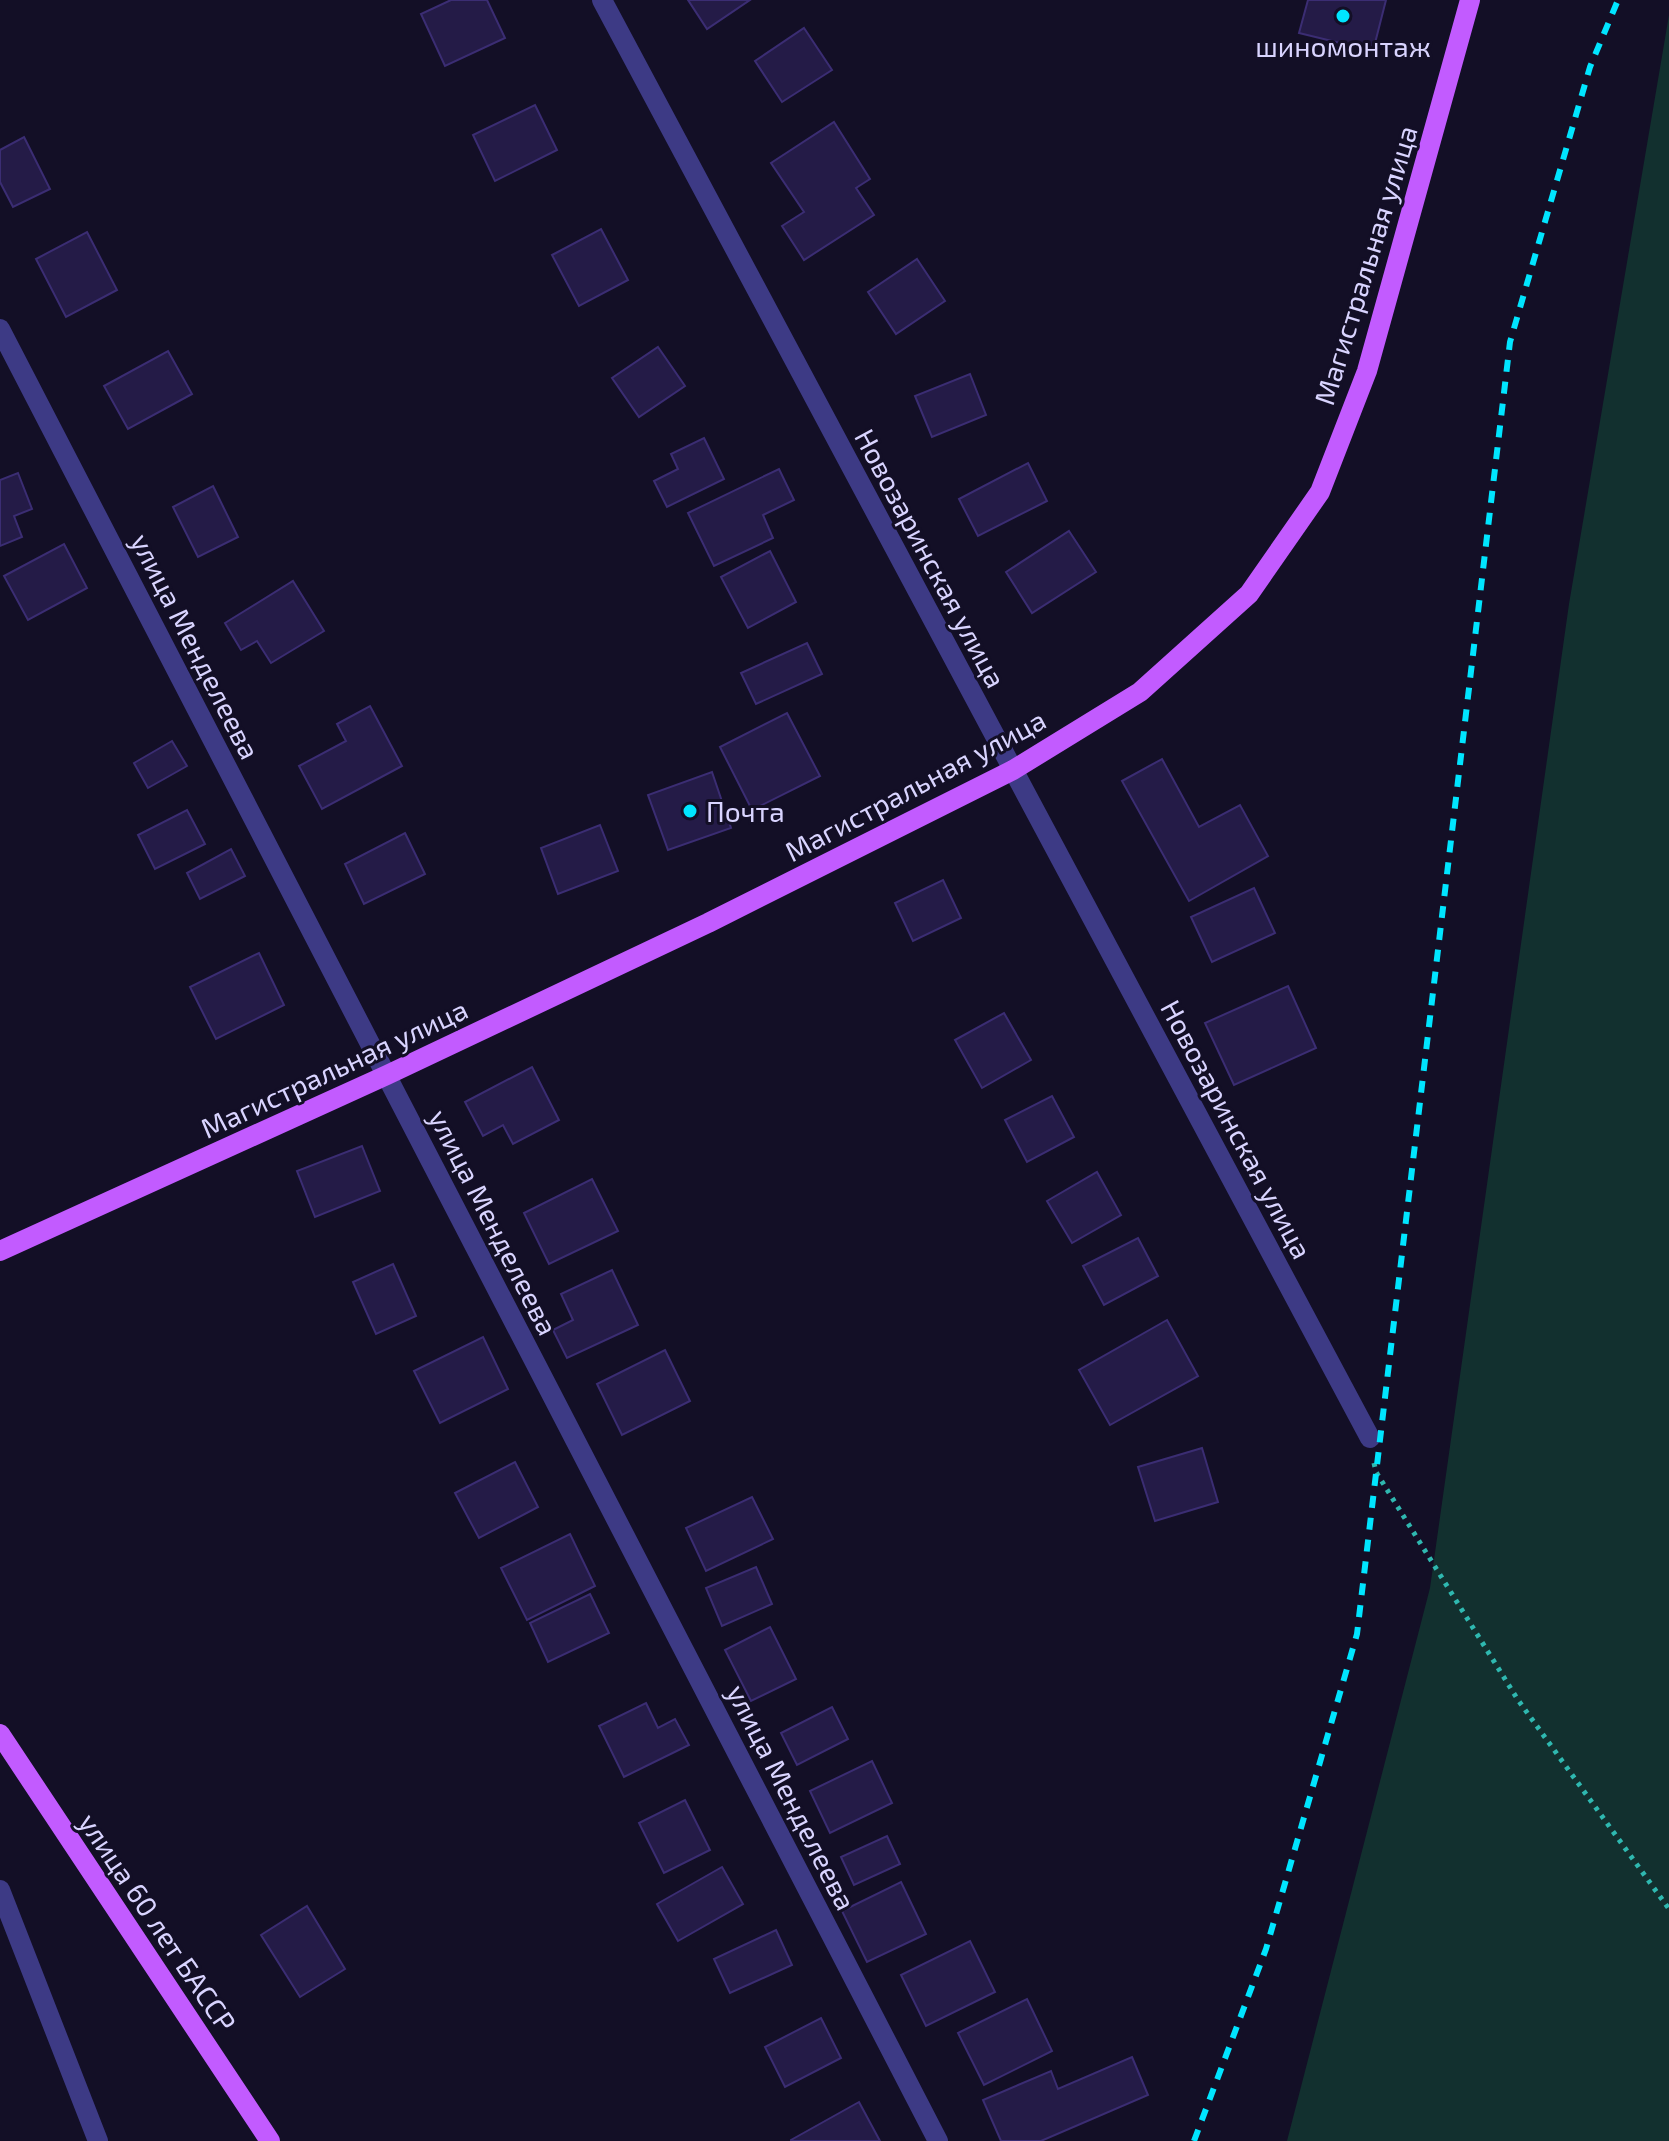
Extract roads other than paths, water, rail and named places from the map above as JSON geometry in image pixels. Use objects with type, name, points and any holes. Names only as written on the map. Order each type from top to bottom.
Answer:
[{"type":"main road","name":"Магистральная улица","points":[[0,1251],[387,1075],[708,923],[1013,770],[1140,692],[1249,594],[1320,492],[1367,371],[1470,0]]},
{"type":"main road","name":"улица 60 лет БАССР","points":[[0,1734],[270,2141]]},
{"type":"street","name":"Новозаринская улица","points":[[602,0],[1370,1438]]},
{"type":"street","name":"улица Менделеева","points":[[0,329],[938,2141]]},
{"type":"street","points":[[0,1890],[98,2141]]},
{"type":"railway","points":[[1194,2141],[1266,1949],[1357,1634],[1510,342],[1590,67],[1618,0]]},
{"type":"place","name":"шиномонтаж","points":[[1343,16]]},
{"type":"place","name":"Почта","points":[[690,811]]}]
